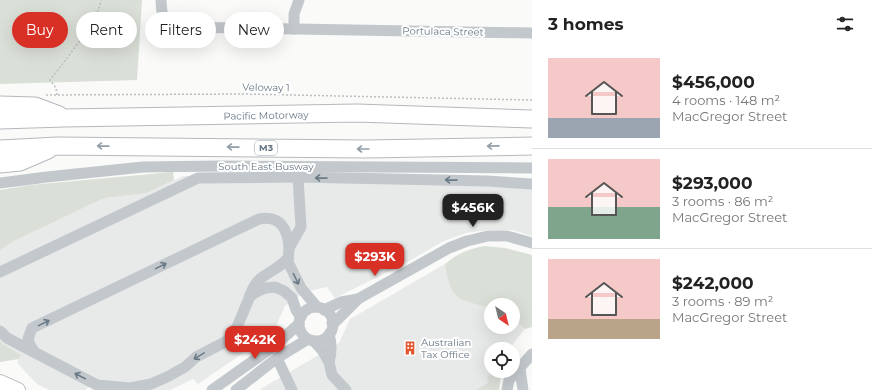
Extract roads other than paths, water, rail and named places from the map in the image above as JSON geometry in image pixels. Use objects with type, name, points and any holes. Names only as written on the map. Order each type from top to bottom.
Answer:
[{"type":"highway","points":[[0,105],[35,106],[64,118]]},
{"type":"highway","name":"Pacific Motorway","points":[[0,120],[357,113],[532,119]]},
{"type":"highway","points":[[0,164],[20,162],[57,146]]},
{"type":"highway","name":"M3","points":[[0,148],[57,146],[367,149],[532,146]]},
{"type":"main road","points":[[0,382],[18,390]]},
{"type":"street","name":"Portulaca Street","points":[[161,0],[165,21],[170,26],[176,27],[532,33]]},
{"type":"street","points":[[294,29],[294,14],[299,0]]},
{"type":"street","name":"South East Busway","points":[[0,183],[46,176],[143,167],[532,168]]},
{"type":"street","points":[[0,272],[198,178],[298,177],[487,180],[532,184]]},
{"type":"street","points":[[0,331],[7,338],[97,385],[130,388],[151,384],[168,377],[185,367],[196,357],[227,341],[237,327],[253,288],[260,280],[283,265],[301,227],[298,177]]},
{"type":"street","points":[[34,351],[28,339],[32,328],[259,220],[272,219],[281,224],[287,232],[289,253],[288,262],[300,288],[331,318],[332,353],[329,362]]},
{"type":"street","points":[[236,390],[277,358],[311,340],[325,338],[336,322],[358,299],[449,248],[466,241],[488,236],[507,236],[532,243]]},
{"type":"street","points":[[250,296],[266,288],[275,287],[284,291],[292,298],[300,320],[301,333],[322,350],[329,362],[332,375],[346,390]]},
{"type":"street","points":[[212,390],[279,342],[300,320],[308,309],[321,308],[358,299]]},
{"type":"street","points":[[523,390],[520,369],[532,354]]},
{"type":"street","points":[[277,358],[292,390]]},
{"type":"street","points":[[507,390],[512,378]]},
{"type":"place","name":"Australian Tax Office","points":[[410,348]]}]
